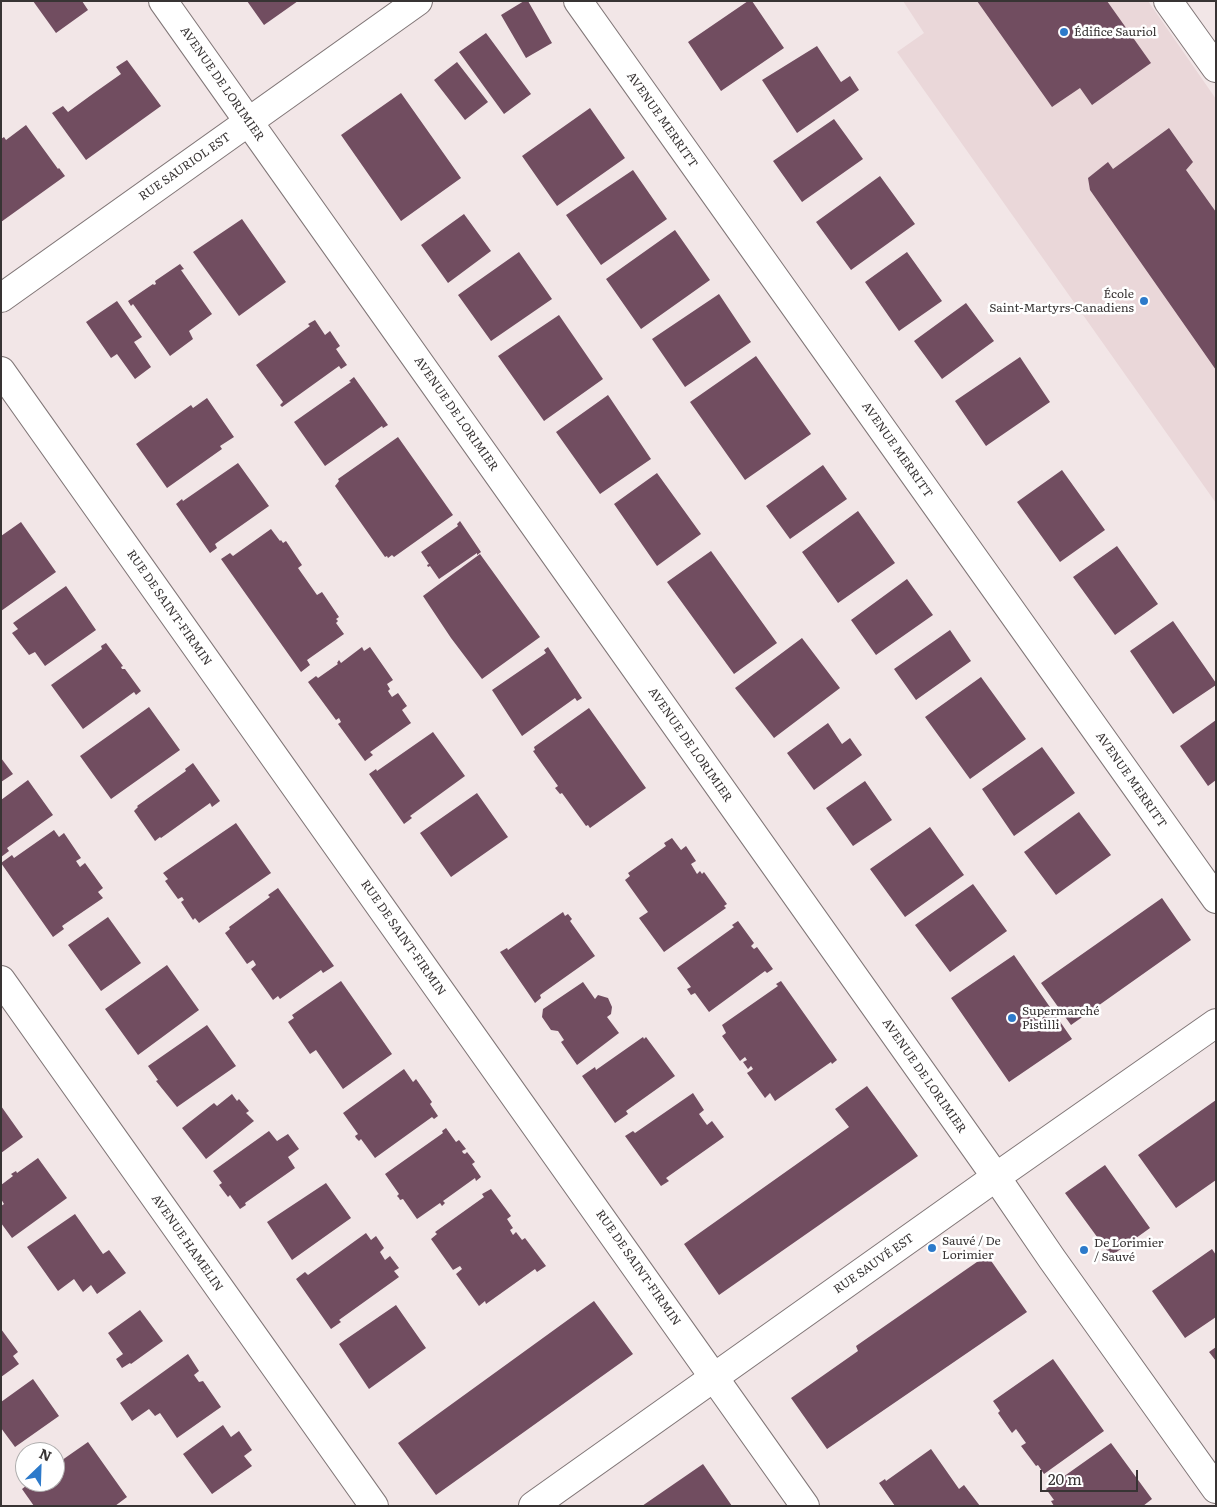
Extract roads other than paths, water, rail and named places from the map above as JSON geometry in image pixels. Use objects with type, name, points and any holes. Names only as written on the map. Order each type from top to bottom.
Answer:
[{"type":"street","name":"AVENUE DE LORIMIER","points":[[163,1],[1216,1489]]},
{"type":"street","name":"RUE SAURIOL EST","points":[[1,298],[418,1]]},
{"type":"street","name":"AVENUE MERRITT","points":[[578,1],[1216,899]]},
{"type":"street","points":[[1168,1],[1216,68]]},
{"type":"street","name":"RUE DE SAINT-FIRMIN","points":[[1,371],[805,1506]]},
{"type":"street","name":"AVENUE HAMELIN","points":[[1,980],[374,1506]]},
{"type":"street","name":"RUE SAUVÉ EST","points":[[533,1506],[1216,1023]]},
{"type":"place","name":"Édifice Sauriol","points":[[1064,32]]},
{"type":"place","name":"École Saint-Martyrs-Canadiens","points":[[1144,301]]},
{"type":"place","name":"Supermarché Pistilli","points":[[1012,1018]]},
{"type":"place","name":"Sauvé / De Lorimier","points":[[932,1248]]},
{"type":"place","name":"De Lorimier / Sauvé","points":[[1084,1250]]}]
